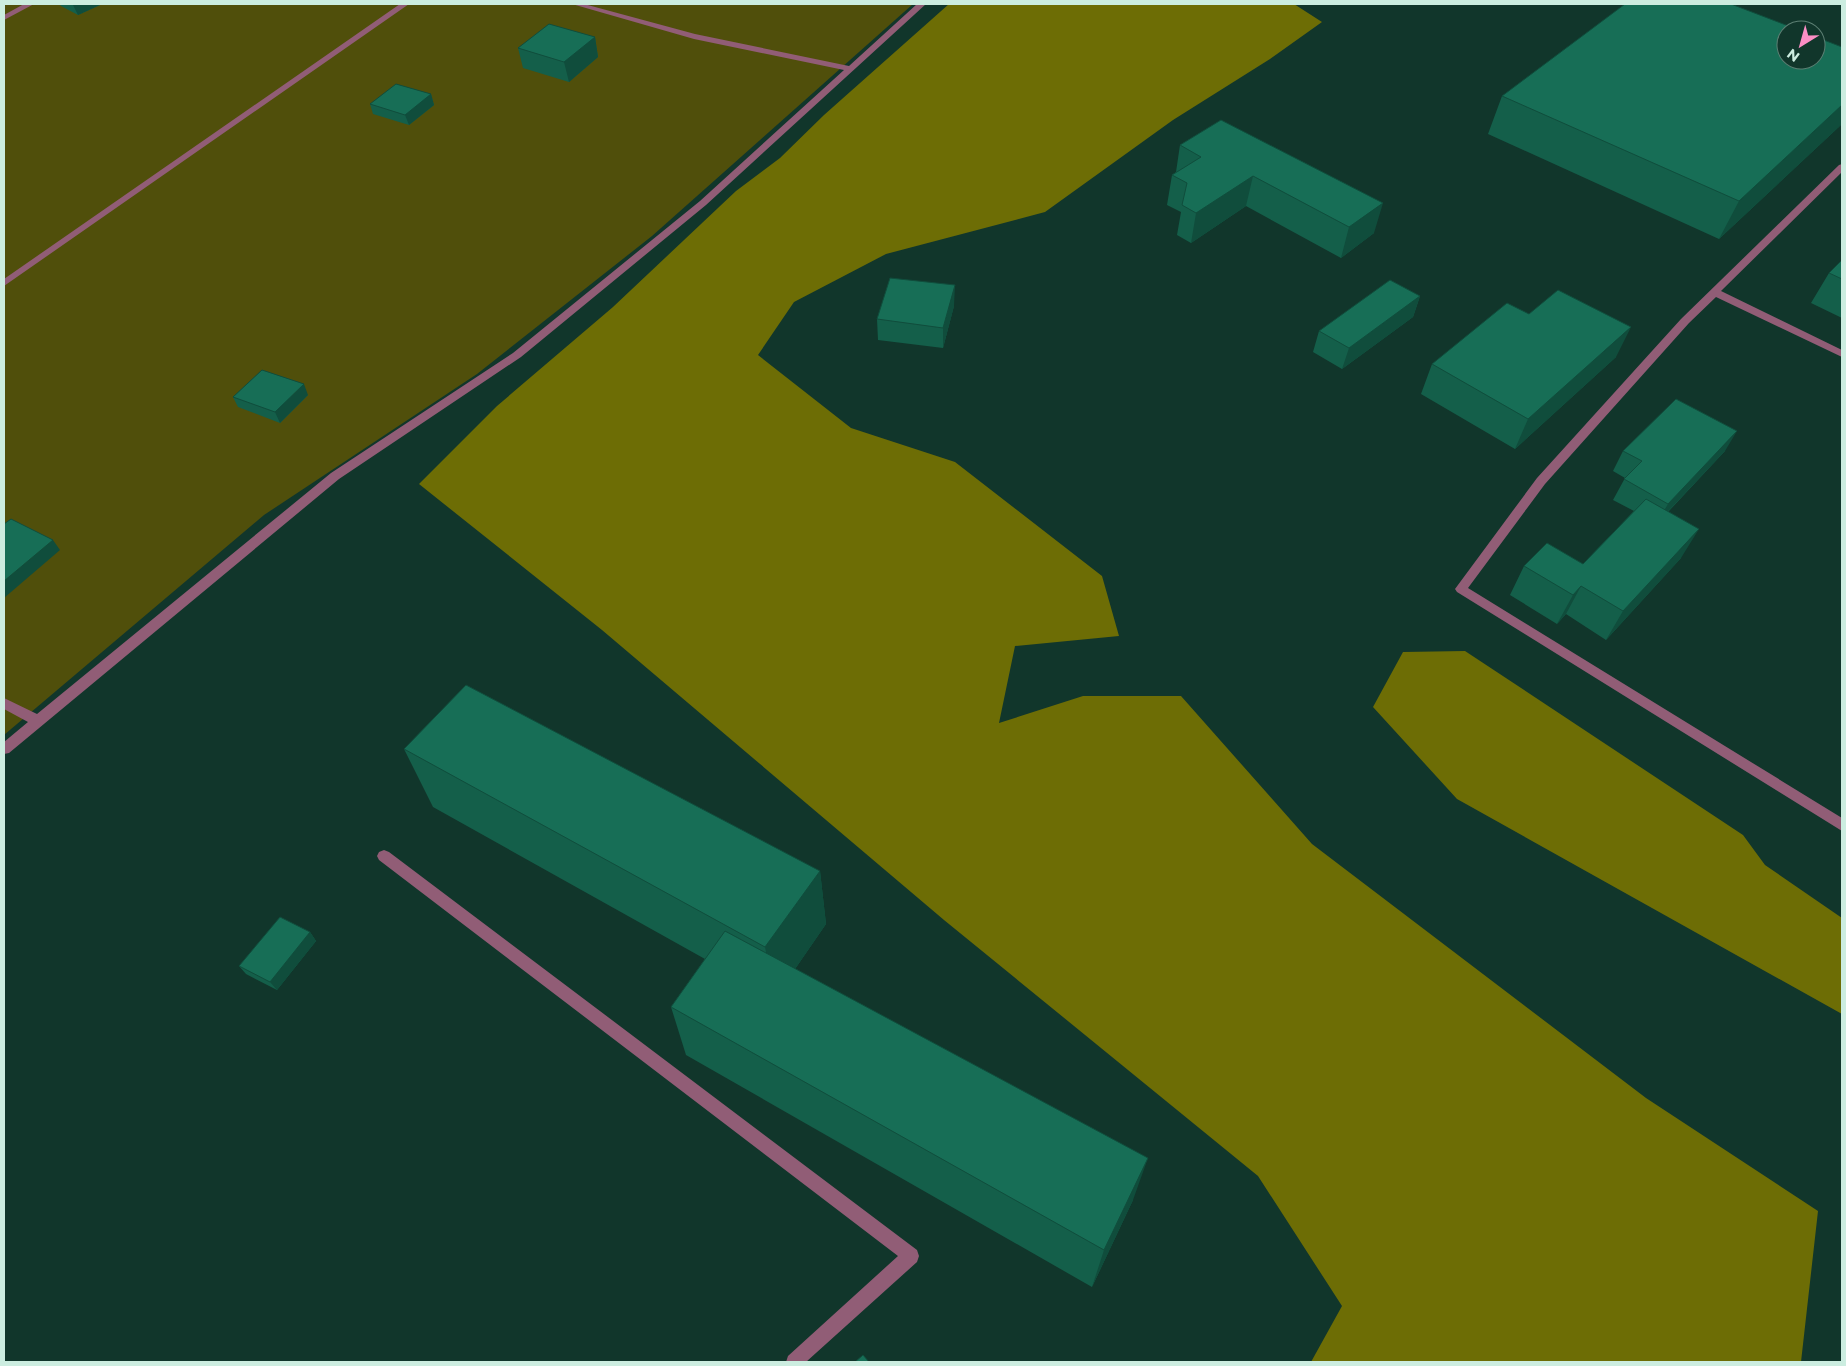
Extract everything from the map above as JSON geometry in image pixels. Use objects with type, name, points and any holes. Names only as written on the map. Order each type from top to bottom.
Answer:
[{"type":"street","points":[[4,18],[30,4]]},
{"type":"street","points":[[4,283],[405,4]]},
{"type":"street","points":[[576,4],[694,36],[850,69]]},
{"type":"street","points":[[4,749],[335,476],[517,355],[703,203],[922,4]]},
{"type":"street","points":[[1842,167],[1684,321],[1541,481],[1461,589],[1842,825]]},
{"type":"street","points":[[1714,292],[1842,354]]},
{"type":"street","points":[[4,703],[37,720]]},
{"type":"street","points":[[384,856],[911,1256],[794,1362]]},
{"type":"shaded area","points":[[4,4],[913,4],[652,236],[477,374],[264,515],[4,735]]},
{"type":"shaded area","points":[[949,4],[1294,4],[1322,22],[1270,59],[1173,120],[1045,212],[886,254],[794,302],[758,355],[851,428],[955,462],[1102,576],[1119,636],[1015,646],[999,723],[1083,696],[1181,696],[1312,844],[1646,1098],[1818,1211],[1801,1362],[1311,1362],[1342,1306],[1258,1176],[944,920],[602,630],[419,484],[497,406],[613,307],[736,191],[780,158],[824,115]]},
{"type":"shaded area","points":[[1465,651],[1743,835],[1765,865],[1842,918],[1842,1014],[1457,799],[1373,707],[1403,652]]},
{"type":"building","points":[[1625,4],[1731,4],[1776,21],[1776,70],[1826,70],[1826,41],[1842,47],[1842,105],[1739,201],[1502,96]]},
{"type":"building","points":[[549,24],[595,37],[564,62],[518,48]]},
{"type":"building","points":[[396,84],[431,94],[405,115],[370,104]]},
{"type":"building","points":[[1221,120],[1383,203],[1349,227],[1253,176],[1196,213],[1182,205],[1187,183],[1172,175],[1201,157],[1180,145]]},
{"type":"building","points":[[1842,260],[1842,279],[1829,273]]},
{"type":"building","points":[[890,278],[955,285],[943,328],[877,319]]},
{"type":"building","points":[[1390,280],[1420,296],[1349,348],[1319,331]]},
{"type":"building","points":[[1558,290],[1631,327],[1528,419],[1432,364],[1507,303],[1529,314]]},
{"type":"building","points":[[262,370],[304,384],[275,412],[233,397]]},
{"type":"building","points":[[1676,399],[1737,431],[1668,504],[1624,479],[1642,461],[1623,451]]},
{"type":"building","points":[[1646,499],[1699,529],[1623,611],[1581,586],[1573,595],[1524,566],[1547,543],[1583,564]]},
{"type":"building","points":[[11,519],[53,540],[4,581],[4,524]]},
{"type":"building","points":[[466,685],[820,871],[765,947],[404,749]]},
{"type":"building","points":[[280,917],[310,932],[270,982],[239,966]]},
{"type":"building","points":[[725,931],[1148,1158],[1104,1250],[671,1007]]},
{"type":"building","points":[[863,1355],[869,1362],[855,1362]]}]
